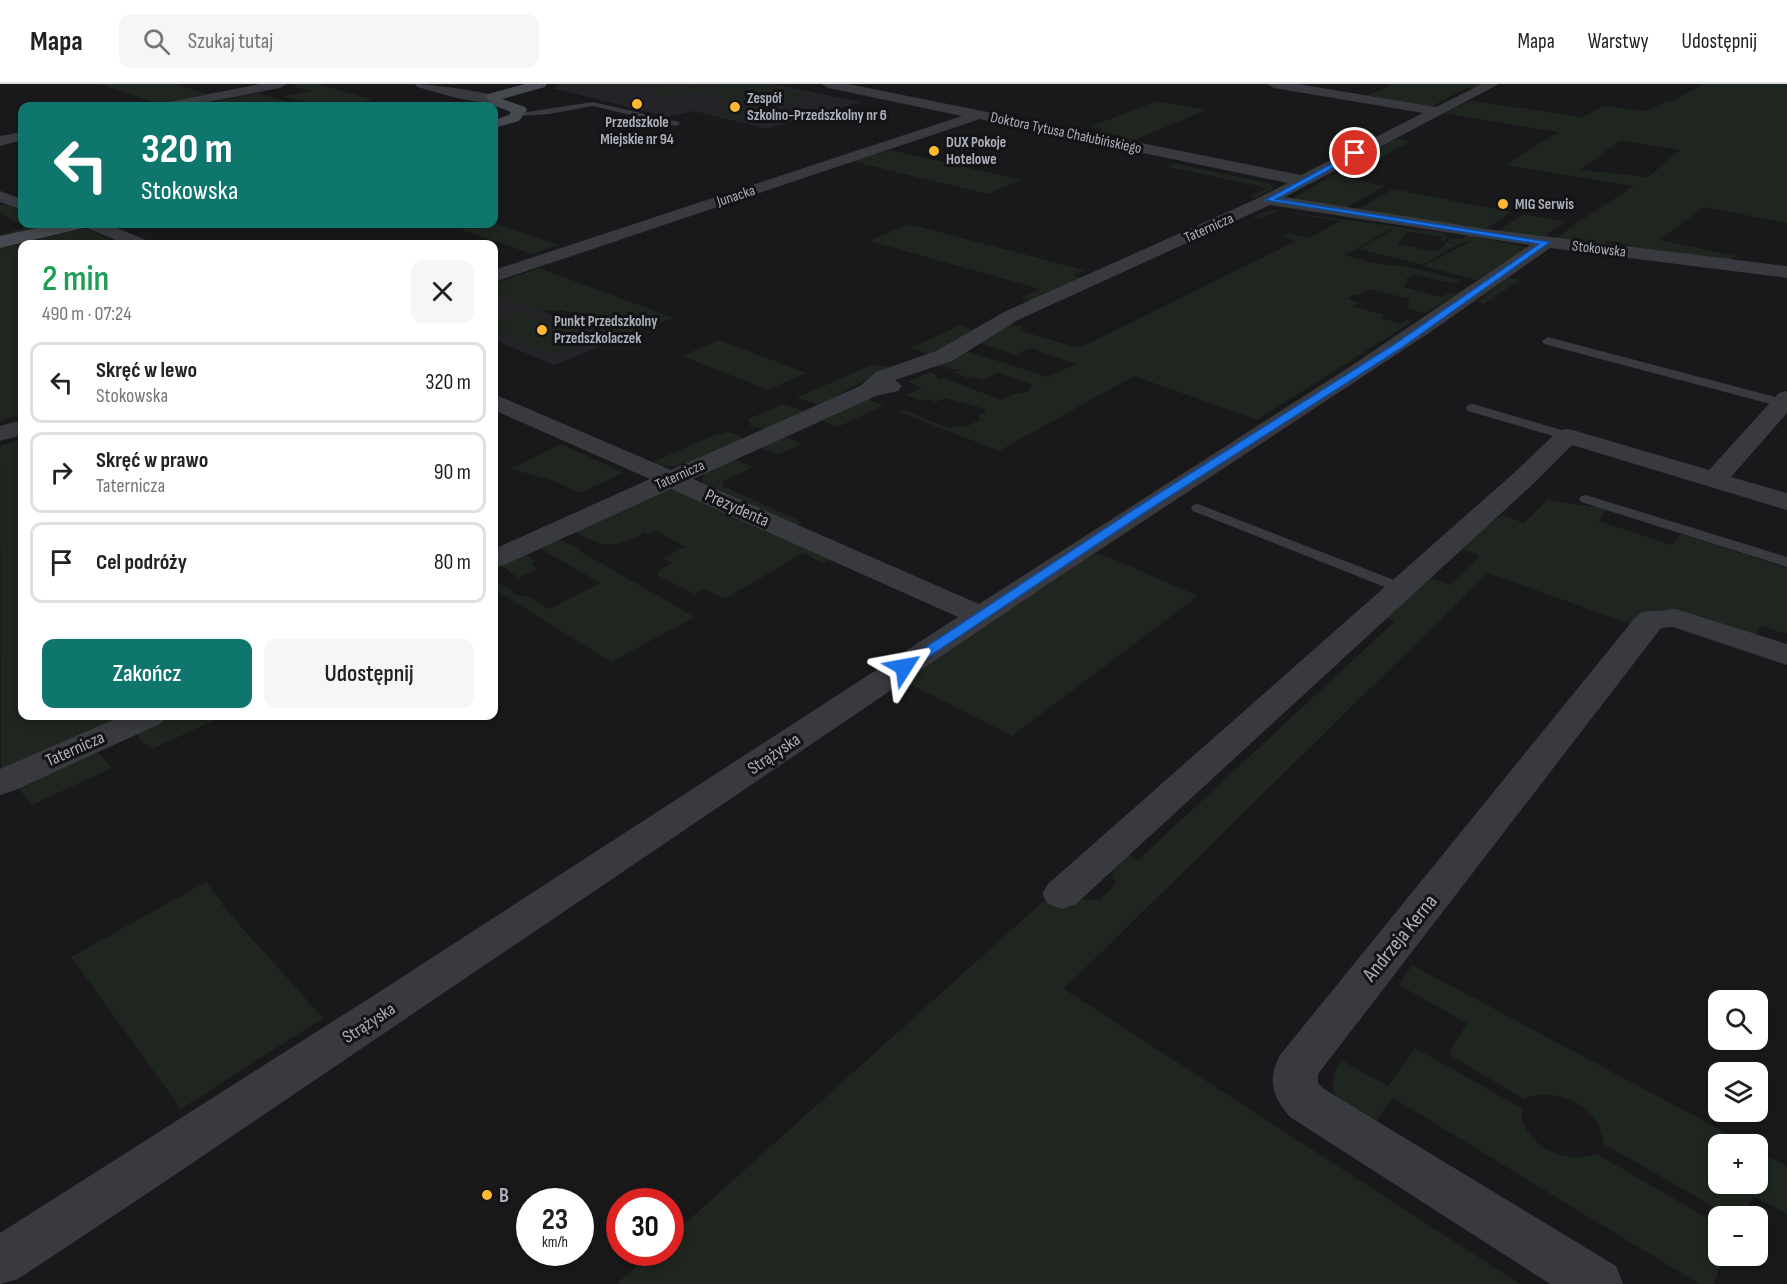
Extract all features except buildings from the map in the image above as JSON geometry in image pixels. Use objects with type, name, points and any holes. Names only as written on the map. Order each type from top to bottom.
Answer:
[{"type":"street","points":[[189,102],[280,84]]},
{"type":"street","points":[[422,84],[468,96],[492,98],[497,102]]},
{"type":"street","points":[[492,98],[500,93],[540,84]]},
{"type":"street","name":"Doktora Tytusa Chałubińskiego","points":[[828,84],[1304,181]]},
{"type":"street","points":[[1274,84],[1437,111]]},
{"type":"street","name":"Taternicza","points":[[498,557],[868,391],[892,385],[988,327],[1269,200],[1492,84]]},
{"type":"street","points":[[498,103],[518,108],[518,114],[510,120],[498,123]]},
{"type":"street","name":"Junacka","points":[[498,275],[978,115]]},
{"type":"street","points":[[0,141],[18,137]]},
{"type":"street","points":[[0,196],[18,203]]},
{"type":"street","name":"Stokowska","points":[[1269,200],[1546,242],[1787,272]]},
{"type":"street","points":[[0,242],[46,228]]},
{"type":"street","points":[[102,228],[130,240]]},
{"type":"street","name":"Strążyska","points":[[0,1262],[467,959],[1146,506],[1397,347],[1546,242]]},
{"type":"street","points":[[1714,480],[1785,400]]},
{"type":"street","name":"Prezydenta","points":[[498,403],[981,616]]},
{"type":"street","points":[[0,434],[18,428]]},
{"type":"street","points":[[1062,894],[1524,478],[1566,436],[1787,502]]},
{"type":"street","name":"Andrzeja Kerna","points":[[1597,1284],[1307,1103],[1296,1092],[1294,1079],[1296,1068],[1645,626],[1653,619],[1676,618],[1787,655]]},
{"type":"street","name":"Taternicza","points":[[0,783],[141,720]]},
{"type":"lane","points":[[518,114],[549,112],[593,104],[676,124]]},
{"type":"lane","points":[[1548,341],[1785,400]]},
{"type":"lane","points":[[1473,408],[1566,436]]},
{"type":"lane","points":[[1586,499],[1787,562]]},
{"type":"lane","points":[[1198,508],[1401,588]]},
{"type":"shaded area","points":[[99,84],[175,84],[210,95],[176,102],[152,102]]},
{"type":"shaded area","points":[[317,84],[374,100],[302,102],[283,96],[311,91],[291,86]]},
{"type":"shaded area","name":"Zespół Szkolno-Przedszkolny nr 6","points":[[562,84],[774,84],[861,102],[767,129],[694,111],[667,117],[552,88]]},
{"type":"shaded area","points":[[643,84],[656,84],[673,91],[699,84],[718,84],[697,91],[660,96]]},
{"type":"shaded area","points":[[728,84],[757,84],[812,96],[734,118],[710,113],[746,103],[699,92]]},
{"type":"shaded area","points":[[1394,84],[1484,84],[1473,89],[1466,88],[1431,107],[1366,96]]},
{"type":"shaded area","points":[[1702,84],[1787,84],[1787,223],[1704,207],[1660,240],[1736,256],[1729,261],[1630,249],[1630,245],[1605,241],[1605,246],[1555,240],[1575,224],[1634,186],[1505,165],[1558,132],[1443,113],[1471,101],[1583,117],[1602,106],[1648,111],[1668,100],[1673,101]],"holes":[[[1620,141],[1680,150],[1648,177],[1580,170]]]},
{"type":"shaded area","points":[[258,93],[288,102],[214,102]]},
{"type":"shaded area","points":[[1157,101],[1207,110],[1134,140],[1092,131],[1105,130],[1089,127]]},
{"type":"shaded area","points":[[1396,139],[1411,141],[1348,175],[1355,180],[1385,186],[1346,208],[1293,198],[1338,172],[1335,169]]},
{"type":"shaded area","points":[[891,150],[1021,180],[987,194],[855,162],[838,165]]},
{"type":"shaded area","points":[[1173,163],[1268,183],[1274,188],[1255,198],[1249,197],[1267,188],[1169,167]]},
{"type":"shaded area","points":[[1393,189],[1511,212],[1483,231],[1356,210]]},
{"type":"shaded area","points":[[6,204],[18,209],[18,223],[0,214],[0,205]]},
{"type":"shaded area","points":[[1273,210],[1444,233],[1447,238],[1444,241],[1440,240],[1443,237],[1401,231],[1407,232],[1397,244],[1437,252],[1447,242],[1456,244],[1447,241],[1451,238],[1461,239],[1467,235],[1526,247],[1525,252],[1518,247],[1521,252],[1477,280],[1423,266],[1471,241],[1458,244],[1423,265],[1358,249],[1393,230],[1391,229],[1345,255],[1374,263],[1409,267],[1460,280],[1454,284],[1414,274],[1405,280],[1410,282],[1403,287],[1442,297],[1450,292],[1457,294],[1426,313],[1407,309],[1410,299],[1369,289],[1359,295],[1355,294],[1348,299],[1368,305],[1357,303],[1352,306],[1385,315],[1381,318],[1401,324],[1406,320],[1412,322],[1257,420],[1134,376],[999,451],[900,412],[903,410],[950,429],[957,425],[964,428],[981,419],[977,417],[985,413],[985,409],[945,398],[936,402],[928,399],[921,401],[906,395],[922,388],[908,382],[929,372],[937,375],[938,379],[944,378],[1001,400],[1016,393],[1027,392],[1033,385],[998,373],[982,380],[972,376],[968,378],[954,373],[961,369],[948,369],[938,364],[964,352],[970,352],[1048,377],[1076,364],[1030,348],[1015,355],[979,343],[1008,324],[1023,327],[1018,330],[1079,348],[1296,241],[1282,237],[1290,233],[1309,238],[1340,221],[1277,211],[1259,219],[1252,217]]},
{"type":"shaded area","points":[[1523,214],[1565,222],[1542,238],[1496,232]]},
{"type":"shaded area","points":[[498,224],[558,245],[532,254],[498,242],[498,240],[457,228],[498,228]]},
{"type":"shaded area","points":[[909,224],[1084,270],[1073,276],[1083,279],[1033,301],[1022,298],[1040,289],[869,241]]},
{"type":"shaded area","points":[[24,228],[40,228],[0,239],[0,235]]},
{"type":"shaded area","points":[[84,228],[110,240],[36,240]]},
{"type":"shaded area","points":[[18,244],[18,415],[0,421],[0,249]]},
{"type":"shaded area","points":[[539,268],[674,318],[616,340],[566,320],[577,315],[562,310],[540,311],[498,295],[498,283]]},
{"type":"shaded area","points":[[1507,277],[1520,280],[1484,304],[1478,302]]},
{"type":"shaded area","name":"Punkt Przedszkolny Przedszkolaczek","points":[[498,294],[616,340],[554,365],[498,342]]},
{"type":"shaded area","points":[[519,312],[587,338],[576,346],[564,350],[539,349],[498,330],[498,320]]},
{"type":"shaded area","points":[[961,325],[972,330],[948,346],[930,354],[910,348]]},
{"type":"shaded area","points":[[719,340],[806,373],[768,390],[682,356]]},
{"type":"shaded area","points":[[873,364],[890,367],[819,405],[796,398]]},
{"type":"shaded area","points":[[866,398],[884,405],[838,427],[822,421],[822,418]]},
{"type":"shaded area","points":[[783,404],[801,410],[801,412],[764,429],[750,426],[750,422],[746,420]]},
{"type":"shaded area","points":[[727,432],[741,436],[742,439],[698,461],[675,466],[664,466],[653,462],[718,433],[721,435]]},
{"type":"shaded area","points":[[784,436],[803,444],[778,455],[760,447]]},
{"type":"shaded area","points":[[18,440],[18,720],[116,720],[1,771],[0,446]]},
{"type":"shaded area","points":[[561,444],[624,473],[579,493],[551,480],[511,469]]},
{"type":"shaded area","points":[[732,460],[753,467],[723,481],[723,486],[802,522],[796,526],[702,482],[704,474]]},
{"type":"shaded area","points":[[682,490],[833,557],[823,563],[803,553],[725,599],[704,589],[695,594],[657,575],[660,570],[673,563],[663,558],[685,547],[656,531],[609,545],[601,544],[573,531],[663,491]]},
{"type":"shaded area","points":[[1548,499],[1607,510],[1598,521],[1672,545],[1681,534],[1787,568],[1787,634],[1761,626],[1754,637],[1707,618],[1674,610],[1658,610],[1643,615],[1630,624],[1488,573],[1064,989],[1520,1284],[616,1284],[637,1266],[684,1266],[684,1224],[1048,897],[1100,900],[1116,883],[1112,877],[1115,864],[1125,852],[1138,860],[1395,621],[1384,616],[1427,577],[1450,585],[1480,556],[1457,548],[1502,515],[1524,523]]},
{"type":"shaded area","points":[[556,539],[581,548],[578,550],[695,617],[611,662],[498,591],[498,583],[521,597],[526,595],[549,609],[600,583],[538,547]]},
{"type":"shaded area","points":[[1088,552],[1111,558],[1198,596],[1012,736],[900,679]]},
{"type":"shaded area","points":[[524,554],[535,561],[532,564],[538,569],[518,578],[499,564]]},
{"type":"shaded area","points":[[162,720],[215,720],[152,749],[139,739],[137,731]]},
{"type":"shaded area","points":[[89,753],[101,755],[112,768],[32,805],[18,788]]},
{"type":"shaded area","points":[[206,882],[224,904],[222,905],[323,1018],[181,1109],[71,957]]},
{"type":"shaded area","points":[[1412,965],[1728,1134],[1708,1134],[1708,1194],[1768,1194],[1768,1156],[1787,1166],[1787,1214],[1753,1196],[1748,1206],[1713,1206],[1603,1144],[1601,1131],[1595,1119],[1575,1102],[1549,1095],[1536,1095],[1524,1099],[1448,1054],[1467,1023],[1399,985]]},
{"type":"shaded area","points":[[1415,1048],[1523,1109],[1523,1121],[1528,1132],[1534,1140],[1550,1151],[1578,1157],[1597,1154],[1708,1219],[1708,1266],[1720,1266],[1714,1284],[1699,1284],[1393,1098],[1371,1127],[1338,1099],[1333,1082],[1341,1060],[1388,1086]]},
{"type":"place","name":"Przedszkole Miejskie nr 94","points":[[637,104]]},
{"type":"place","name":"Zespół Szkolno-Przedszkolny nr 6","points":[[735,107]]},
{"type":"place","name":"DUX Pokoje Hotelowe","points":[[934,151]]},
{"type":"place","name":"MIG Serwis","points":[[1503,204]]},
{"type":"place","name":"Punkt Przedszkolny Przedszkolaczek","points":[[542,330]]},
{"type":"place","name":"B","points":[[487,1195]]},
{"type":"route","points":[[904,667],[1146,506],[1397,347],[1546,242],[1269,200],[1355,153]]}]
